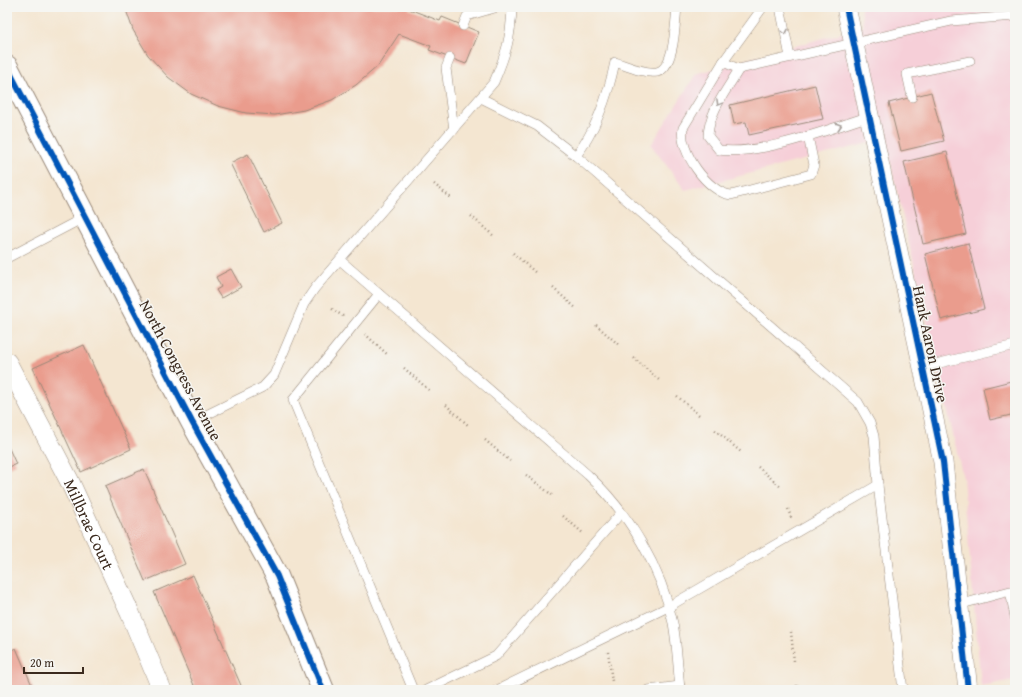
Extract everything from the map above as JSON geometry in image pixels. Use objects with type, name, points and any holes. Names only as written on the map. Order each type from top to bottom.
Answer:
[{"type":"street","name":"Hank Aaron Drive","points":[[846,7],[943,462],[968,690]]},
{"type":"street","name":"North Congress Avenue","points":[[10,79],[85,217],[192,422],[277,576],[322,690]]},
{"type":"street","name":"Millbrae Court","points":[[7,362],[14,392],[69,480],[130,612],[162,690]]},
{"type":"lane","points":[[464,26],[467,16],[498,7]]},
{"type":"lane","points":[[192,422],[262,387],[274,375],[304,304],[340,260],[494,82],[507,52],[511,28],[512,7]]},
{"type":"lane","points":[[576,156],[588,139],[598,120],[606,96],[614,62],[645,72],[657,72],[665,68],[670,58],[677,7]]},
{"type":"lane","points":[[763,7],[723,62],[683,128],[682,133],[684,144],[690,159],[705,179],[724,194],[731,195],[809,175],[813,171],[814,165],[808,136]]},
{"type":"lane","points":[[780,7],[790,57]]},
{"type":"lane","points":[[723,62],[739,69],[951,21],[1015,16]]},
{"type":"lane","points":[[450,58],[446,68],[454,130]]},
{"type":"lane","points":[[912,97],[907,74],[970,61]]},
{"type":"lane","points":[[739,69],[712,116],[708,126],[708,136],[719,150],[744,151],[808,136],[870,116]]},
{"type":"lane","points":[[481,98],[537,126],[576,156],[858,402],[870,423],[874,436],[878,485],[902,690]]},
{"type":"lane","points":[[7,258],[85,217]]},
{"type":"lane","points":[[340,260],[588,475],[621,513],[642,545],[654,567],[672,623],[680,688],[648,690]]},
{"type":"lane","points":[[379,294],[293,400],[413,690]]},
{"type":"lane","points":[[923,367],[1015,345]]},
{"type":"lane","points":[[497,690],[668,607],[878,485]]},
{"type":"lane","points":[[426,690],[496,656],[621,513]]},
{"type":"lane","points":[[958,605],[1010,591],[1015,617]]},
{"type":"path","points":[[434,184],[451,198]]},
{"type":"path","points":[[471,216],[495,237]]},
{"type":"path","points":[[513,253],[536,273]]},
{"type":"path","points":[[553,288],[577,309]]},
{"type":"path","points":[[332,308],[346,319]]},
{"type":"path","points":[[596,325],[618,344]]},
{"type":"path","points":[[363,332],[388,355]]},
{"type":"path","points":[[634,358],[659,380]]},
{"type":"path","points":[[404,368],[430,391]]},
{"type":"path","points":[[677,396],[699,415]]},
{"type":"path","points":[[446,405],[469,426]]},
{"type":"path","points":[[715,430],[741,452]]},
{"type":"path","points":[[486,440],[510,461]]},
{"type":"path","points":[[758,467],[781,487]]},
{"type":"path","points":[[526,475],[552,495]]},
{"type":"path","points":[[788,509],[792,521]]},
{"type":"path","points":[[563,516],[587,537]]},
{"type":"path","points":[[791,632],[794,661]]},
{"type":"path","points":[[608,649],[612,681]]},
{"type":"path","points":[[797,685],[797,690]]},
{"type":"shaded area","points":[[861,7],[1015,7],[1015,680],[981,686],[963,478],[885,139],[685,190],[651,145],[696,74],[863,27]]},
{"type":"building","points":[[125,7],[410,7],[409,9],[440,21],[442,17],[479,32],[466,64],[429,50],[431,46],[399,34],[378,66],[356,85],[332,100],[304,110],[275,115],[246,113],[218,106],[191,94],[168,77],[148,55],[133,30]]},
{"type":"building","points":[[815,85],[823,119],[749,135],[746,122],[734,124],[730,105]]},
{"type":"building","points":[[931,92],[944,141],[901,151],[889,103]]},
{"type":"building","points":[[947,152],[966,234],[923,244],[904,162]]},
{"type":"building","points":[[248,154],[282,223],[264,232],[230,163]]},
{"type":"building","points":[[968,243],[984,309],[941,320],[925,254]]},
{"type":"building","points":[[231,269],[241,287],[221,298],[216,290],[221,287],[216,277]]},
{"type":"building","points":[[84,345],[131,449],[81,472],[33,368]]},
{"type":"building","points":[[1015,380],[1015,414],[990,420],[983,388]]},
{"type":"building","points":[[7,444],[16,464],[7,468]]},
{"type":"building","points":[[144,469],[185,564],[145,581],[105,486]]},
{"type":"building","points":[[193,575],[243,690],[196,690],[154,592]]},
{"type":"building","points":[[16,648],[34,690],[7,690],[7,652]]},
{"type":"cycle path","points":[[846,7],[943,462],[968,690]]},
{"type":"cycle path","points":[[7,67],[192,422],[277,576],[323,690]]}]
